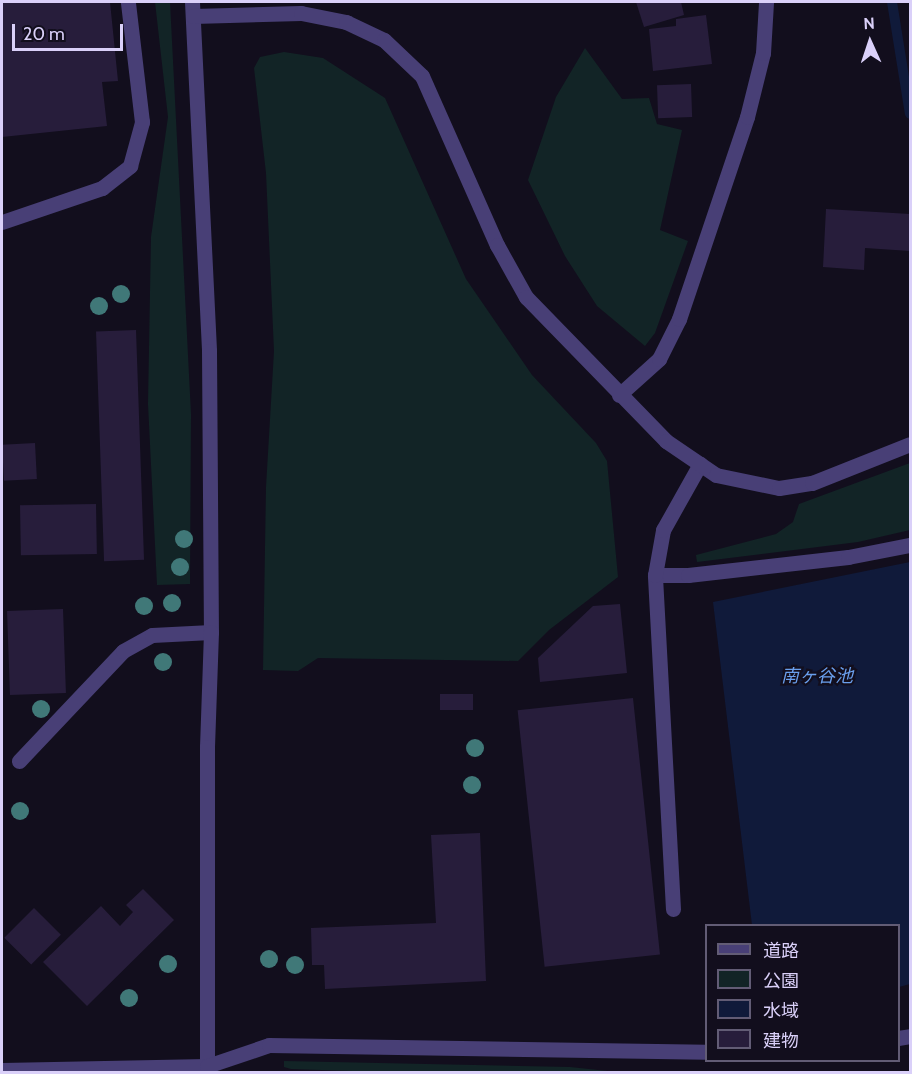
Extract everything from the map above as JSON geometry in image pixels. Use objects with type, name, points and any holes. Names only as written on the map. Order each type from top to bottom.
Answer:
[{"type":"street","points":[[2,222],[102,188],[130,166],[142,122],[129,2]]},
{"type":"street","points":[[619,395],[659,359],[679,319],[747,117],[763,53],[766,2]]},
{"type":"street","points":[[207,1066],[207,739],[211,632],[209,351],[192,9],[301,13],[346,22],[384,40],[422,76],[497,245],[526,297],[666,441],[716,475],[779,488],[812,483],[910,444]]},
{"type":"street","points":[[673,909],[655,574],[663,530],[700,464]]},
{"type":"street","points":[[655,574],[688,575],[849,557],[910,544]]},
{"type":"street","points":[[19,761],[123,651],[152,635],[211,632]]},
{"type":"street","points":[[2,1070],[207,1066],[269,1045],[705,1052]]},
{"type":"street","points":[[207,1066],[226,1072]]},
{"type":"green space","points":[[155,2],[170,2],[191,414],[190,584],[157,585],[148,404],[151,237],[168,117]]},
{"type":"green space","points":[[585,48],[622,99],[649,98],[657,124],[682,130],[660,230],[688,241],[655,333],[645,346],[597,306],[565,256],[528,180],[556,97]]},
{"type":"green space","points":[[284,52],[323,58],[385,98],[466,279],[532,375],[596,443],[607,461],[618,577],[549,630],[518,661],[318,658],[298,671],[263,670],[266,487],[274,351],[266,173],[254,68],[260,57]]},
{"type":"green space","points":[[910,463],[910,530],[858,542],[697,562],[696,555],[776,534],[793,522],[799,504]]},
{"type":"green space","points":[[284,1061],[570,1067],[617,1072],[382,1072],[291,1069],[284,1067]]},
{"type":"water","name":"南ヶ谷池","points":[[910,562],[910,984],[900,987],[900,924],[752,924],[713,602]]},
{"type":"building","points":[[2,2],[110,2],[118,81],[102,82],[107,126],[2,137]]},
{"type":"building","points":[[636,2],[681,2],[684,15],[644,27]]},
{"type":"building","points":[[706,15],[712,64],[653,71],[649,29],[676,26],[676,19]]},
{"type":"building","points":[[691,84],[692,117],[658,118],[657,85]]},
{"type":"building","points":[[826,209],[910,214],[910,251],[865,248],[864,270],[823,267]]},
{"type":"building","points":[[136,330],[144,560],[104,561],[96,331]]},
{"type":"building","points":[[35,443],[37,479],[4,481],[2,445]]},
{"type":"building","points":[[96,504],[97,554],[21,555],[20,505]]},
{"type":"building","points":[[620,604],[627,673],[540,682],[538,658],[593,606]]},
{"type":"building","points":[[63,609],[66,693],[10,695],[7,611]]},
{"type":"building","points":[[440,694],[473,694],[473,710],[440,710]]},
{"type":"building","points":[[633,698],[660,955],[545,967],[518,710]]},
{"type":"building","points":[[480,833],[486,981],[325,989],[324,965],[312,965],[311,928],[436,923],[431,835]]},
{"type":"building","points":[[143,889],[174,920],[87,1006],[43,962],[101,906],[120,926],[133,912],[126,905]]},
{"type":"building","points":[[34,908],[61,935],[31,965],[4,938]]},
{"type":"waterway","points":[[892,2],[910,114]]}]
